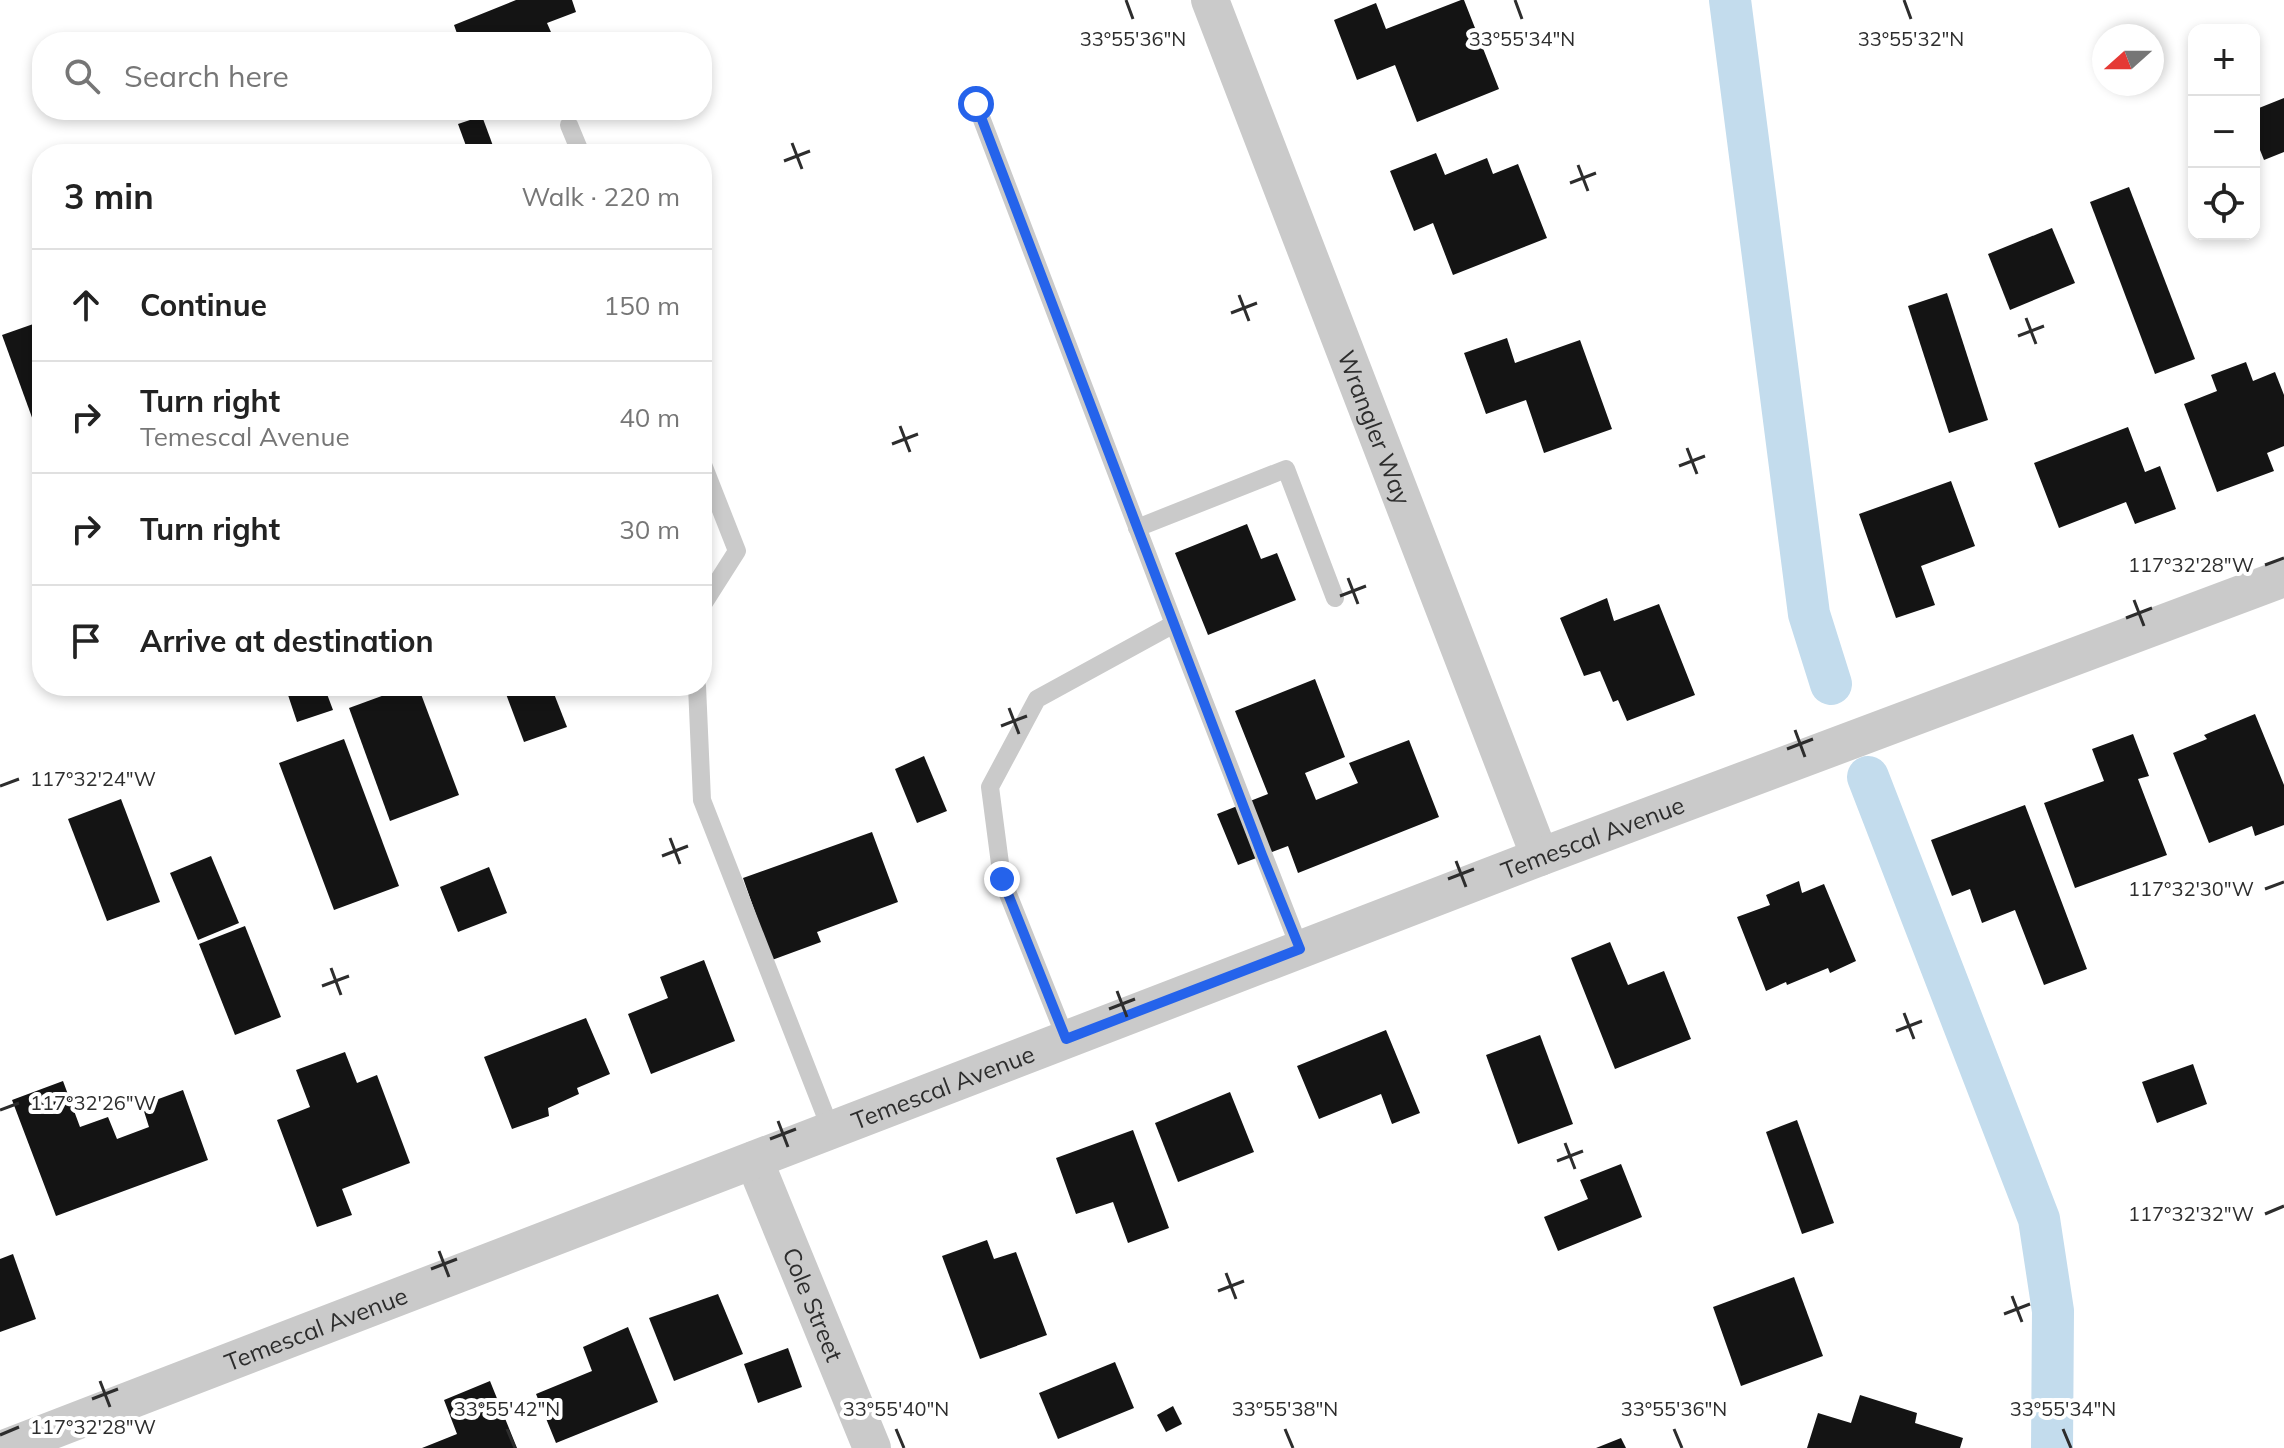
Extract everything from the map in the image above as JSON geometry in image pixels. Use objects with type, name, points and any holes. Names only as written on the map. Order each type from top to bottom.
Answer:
[{"type":"street","name":"Wrangler Way","points":[[1210,0],[1540,857]]},
{"type":"street","name":"Temescal Avenue","points":[[6,1448],[1540,857],[2284,578]]},
{"type":"street","name":"Cole Street","points":[[754,1160],[872,1448]]},
{"type":"lane","points":[[976,104],[1300,949]]},
{"type":"lane","points":[[569,125],[577,144]]},
{"type":"lane","points":[[1137,528],[1286,469],[1335,598]]},
{"type":"lane","points":[[712,487],[737,551],[712,590]]},
{"type":"lane","points":[[1066,1039],[1002,879],[990,787],[1037,699],[1174,624]]},
{"type":"lane","points":[[697,696],[702,800],[831,1130]]},
{"type":"building","points":[[516,0],[572,0],[576,12],[547,23],[551,32],[456,32],[454,25]]},
{"type":"building","points":[[1464,0],[1499,89],[1417,122],[1395,65],[1357,80],[1334,20],[1376,3],[1386,29]]},
{"type":"building","points":[[2284,98],[2284,152],[2264,160],[2260,150],[2260,108]]},
{"type":"building","points":[[483,120],[492,144],[465,144],[458,124]]},
{"type":"building","points":[[1436,153],[1445,175],[1487,158],[1493,174],[1518,164],[1547,238],[1453,275],[1433,223],[1414,231],[1390,171]]},
{"type":"building","points":[[2129,187],[2195,359],[2155,374],[2090,202]]},
{"type":"building","points":[[2052,228],[2075,283],[2010,310],[1988,254]]},
{"type":"building","points":[[1947,293],[1988,420],[1949,433],[1908,306]]},
{"type":"building","points":[[32,324],[32,418],[2,335]]},
{"type":"building","points":[[1507,338],[1515,363],[1580,340],[1612,429],[1544,453],[1526,400],[1486,414],[1464,353]]},
{"type":"building","points":[[2246,362],[2253,381],[2275,372],[2284,395],[2284,446],[2267,453],[2274,471],[2217,492],[2184,404],[2217,391],[2211,375]]},
{"type":"building","points":[[2128,427],[2145,472],[2160,466],[2176,509],[2135,524],[2126,502],[2059,528],[2034,463]]},
{"type":"building","points":[[1951,481],[1975,546],[1921,566],[1935,605],[1896,618],[1859,514]]},
{"type":"building","points":[[1247,524],[1261,559],[1277,553],[1296,600],[1208,635],[1175,553]]},
{"type":"building","points":[[1607,598],[1614,621],[1659,604],[1695,695],[1627,721],[1618,700],[1613,702],[1600,671],[1584,676],[1560,618]]},
{"type":"building","points":[[1315,679],[1345,757],[1305,773],[1316,800],[1358,783],[1349,763],[1409,740],[1439,817],[1298,873],[1288,846],[1238,865],[1217,814],[1268,794],[1235,711]]},
{"type":"building","points":[[288,696],[328,696],[333,710],[297,722]]},
{"type":"building","points":[[382,696],[422,696],[459,795],[390,821],[349,708]]},
{"type":"building","points":[[507,696],[555,696],[567,727],[524,742]]},
{"type":"building","points":[[2255,714],[2284,785],[2284,825],[2255,836],[2252,826],[2209,843],[2173,753],[2207,739],[2204,735]]},
{"type":"building","points":[[2133,734],[2149,776],[2138,779],[2167,855],[2075,888],[2044,803],[2104,781],[2092,749]]},
{"type":"building","points":[[344,739],[399,886],[334,910],[279,763]]},
{"type":"building","points":[[924,756],[947,811],[917,823],[895,769]]},
{"type":"building","points":[[121,799],[160,902],[107,921],[68,819]]},
{"type":"building","points":[[2025,805],[2087,969],[2044,985],[2015,910],[1982,923],[1970,889],[1952,896],[1931,840]]},
{"type":"building","points":[[872,832],[898,902],[817,932],[821,942],[772,960],[743,878]]},
{"type":"building","points":[[211,856],[239,923],[198,940],[170,873]]},
{"type":"building","points":[[489,867],[507,913],[458,932],[440,887]]},
{"type":"building","points":[[1799,881],[1802,893],[1824,884],[1856,961],[1830,973],[1828,968],[1766,991],[1737,917],[1770,905],[1766,895]]},
{"type":"building","points":[[245,926],[281,1017],[235,1035],[199,944]]},
{"type":"building","points":[[1610,942],[1628,985],[1664,971],[1691,1039],[1615,1069],[1571,958]]},
{"type":"building","points":[[704,960],[735,1041],[651,1074],[628,1014],[668,998],[660,977]]},
{"type":"building","points":[[586,1018],[610,1074],[577,1088],[579,1094],[548,1108],[549,1116],[512,1129],[484,1057]]},
{"type":"building","points":[[1386,1030],[1420,1113],[1392,1124],[1381,1094],[1319,1119],[1297,1066]]},
{"type":"building","points":[[1540,1035],[1573,1124],[1518,1144],[1486,1055]]},
{"type":"building","points":[[345,1052],[357,1083],[377,1075],[410,1163],[342,1189],[352,1215],[317,1227],[277,1120],[310,1107],[296,1070]]},
{"type":"building","points":[[2193,1064],[2207,1104],[2157,1123],[2142,1082]]},
{"type":"building","points":[[63,1081],[80,1127],[108,1117],[117,1139],[149,1127],[142,1105],[183,1090],[208,1160],[56,1216],[12,1100]]},
{"type":"building","points":[[1230,1092],[1254,1152],[1178,1182],[1155,1123]]},
{"type":"building","points":[[1797,1120],[1834,1223],[1802,1234],[1766,1132]]},
{"type":"building","points":[[1133,1130],[1169,1228],[1128,1243],[1113,1202],[1076,1214],[1056,1158]]},
{"type":"building","points":[[1621,1164],[1642,1217],[1558,1251],[1544,1217],[1588,1199],[1580,1180]]},
{"type":"building","points":[[987,1240],[994,1259],[1016,1252],[1047,1335],[980,1359],[942,1256]]},
{"type":"building","points":[[13,1254],[36,1319],[0,1332],[0,1259]]},
{"type":"building","points":[[1794,1277],[1823,1356],[1741,1386],[1713,1307]]},
{"type":"building","points":[[718,1294],[743,1354],[674,1381],[649,1318]]},
{"type":"building","points":[[628,1327],[658,1402],[556,1443],[536,1394],[592,1371],[583,1347]]},
{"type":"building","points":[[788,1348],[802,1387],[758,1403],[744,1364]]},
{"type":"building","points":[[1115,1362],[1134,1408],[1058,1439],[1039,1393]]},
{"type":"building","points":[[490,1381],[517,1448],[422,1448],[457,1434],[444,1400]]},
{"type":"building","points":[[1860,1395],[1917,1413],[1915,1423],[1963,1438],[1960,1448],[1807,1448],[1818,1413],[1851,1423]]},
{"type":"building","points":[[1173,1406],[1182,1424],[1166,1432],[1157,1415]]},
{"type":"building","points":[[1621,1438],[1626,1448],[1596,1448]]},
{"type":"waterway","points":[[1730,0],[1809,614],[1831,684]]},
{"type":"waterway","points":[[1868,777],[2039,1219],[2053,1311],[2052,1448]]},
{"type":"route","points":[[976,104],[1300,949],[1066,1039],[1002,879]]}]
